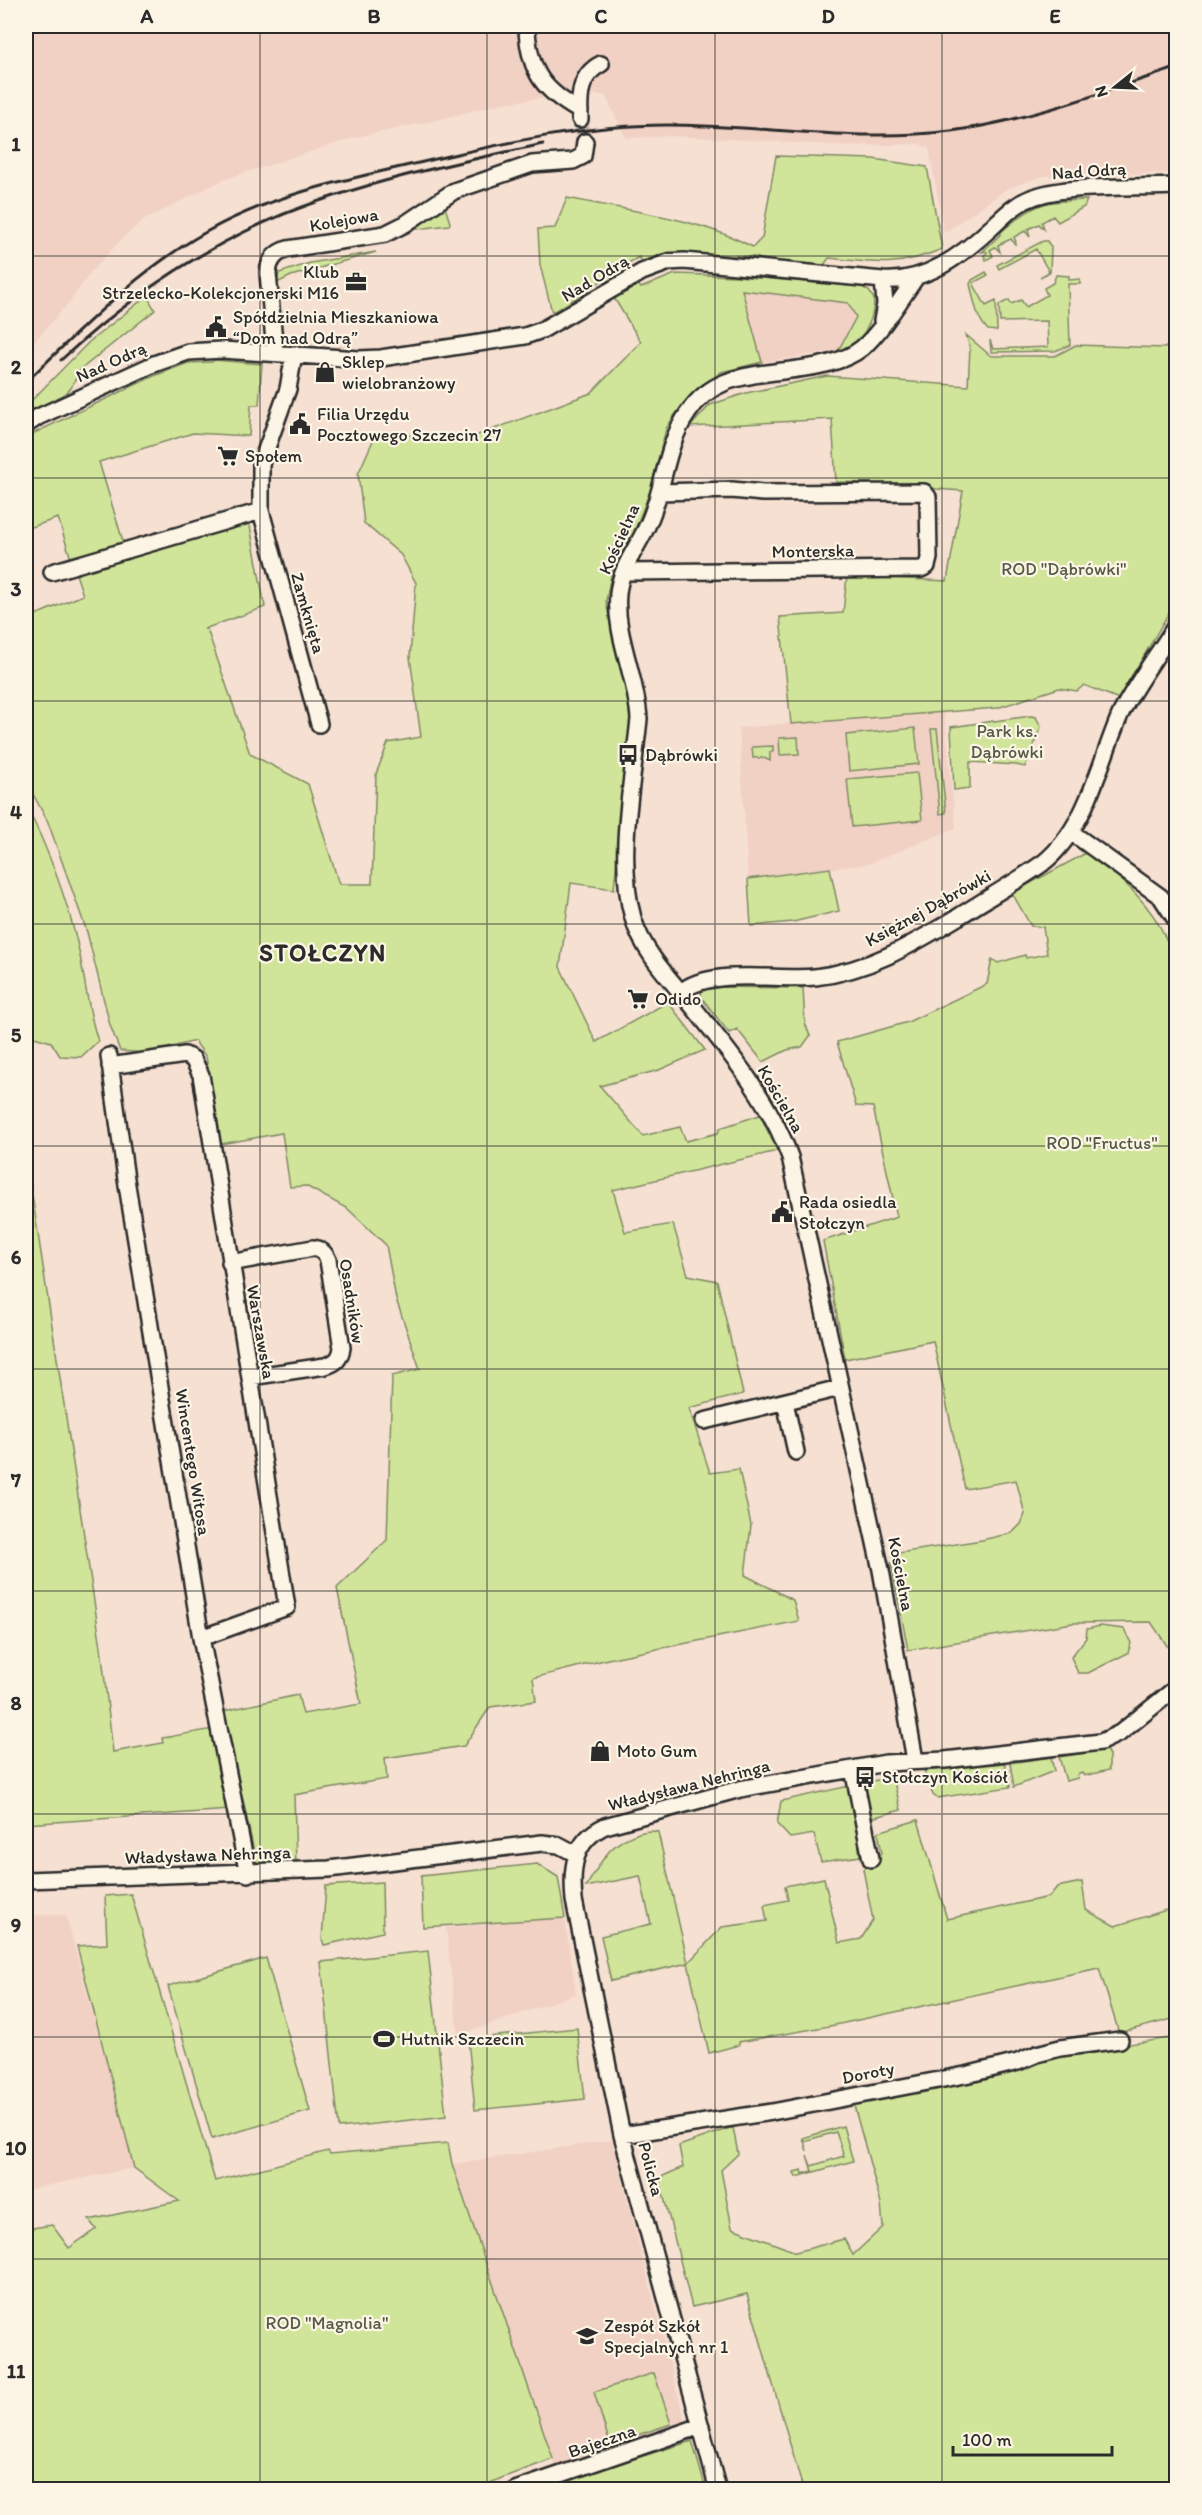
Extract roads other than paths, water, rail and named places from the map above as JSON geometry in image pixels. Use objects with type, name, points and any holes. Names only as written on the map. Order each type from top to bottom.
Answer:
[{"type":"street","points":[[526,31],[528,48],[543,84],[580,115],[584,79],[592,69],[601,64]]},
{"type":"street","name":"Kolejowa","points":[[275,353],[268,273],[271,261],[279,253],[294,248],[388,233],[454,191],[540,162],[576,160],[583,156],[585,142]]},
{"type":"street","name":"Nad Odrą","points":[[26,425],[53,410],[176,355],[208,350],[359,359],[381,358],[525,336],[558,322],[642,272],[669,262],[684,261],[883,280],[905,280],[918,276],[962,252],[1015,206],[1035,196],[1064,191],[1176,186]]},
{"type":"street","name":"Kościelna","points":[[915,1760],[881,1570],[797,1182],[780,1130],[729,1052],[643,942],[633,920],[627,893],[626,846],[639,719],[637,694],[618,612],[618,595],[624,572],[649,523],[678,431],[688,412],[706,393],[717,386],[742,377],[842,359],[862,348],[918,276]]},
{"type":"street","points":[[880,326],[885,308],[883,280]]},
{"type":"street","name":"Zamknięta","points":[[294,354],[288,389],[261,464],[261,511],[319,724]]},
{"type":"street","name":"Kościelna","points":[[660,492],[732,490],[763,493],[924,492]]},
{"type":"street","name":"Monterska","points":[[624,572],[921,568],[927,566],[929,558],[928,497],[924,492]]},
{"type":"street","points":[[52,572],[261,511]]},
{"type":"street","name":"Księżnej Dąbrówki","points":[[681,992],[696,983],[718,979],[810,978],[844,973],[869,964],[920,939],[1032,871],[1057,853],[1071,832],[1121,712],[1176,625]]},
{"type":"street","points":[[1071,832],[1161,897],[1176,920]]},
{"type":"street","name":"Warszawska","points":[[109,1061],[185,1055],[193,1059],[198,1066],[287,1607],[201,1638]]},
{"type":"street","name":"Wincentego Witosa","points":[[109,1061],[201,1638],[248,1874]]},
{"type":"street","name":"Osadników","points":[[230,1263],[313,1248],[319,1249],[328,1260],[342,1348],[341,1357],[334,1364],[325,1366],[249,1377]]},
{"type":"street","points":[[704,1421],[840,1388]]},
{"type":"street","points":[[784,1402],[796,1452]]},
{"type":"street","name":"Władysława Nehringa","points":[[26,1880],[248,1874],[329,1869],[542,1843],[559,1845],[576,1854],[591,1835],[609,1825],[740,1789],[915,1760],[956,1759],[1099,1743],[1117,1735],[1176,1688]]},
{"type":"street","points":[[853,1769],[871,1859]]},
{"type":"street","name":"Policka","points":[[576,1854],[572,1875],[576,1910],[622,2135],[718,2490]]},
{"type":"street","name":"Doroty","points":[[622,2135],[772,2112],[970,2074],[1060,2048],[1120,2040]]},
{"type":"street","name":"Bajeczna","points":[[515,2490],[701,2426]]},
{"type":"tunnel","points":[[580,119],[585,142]]},
{"type":"railway","points":[[26,382],[111,301],[181,247],[258,207],[312,189],[513,142],[605,128],[667,125],[880,135],[951,131],[1037,113],[1176,68]]},
{"type":"railway","points":[[61,360],[112,316],[166,277],[223,243],[284,214],[379,182],[543,144]]},
{"type":"place","name":"Klub Strzelecko-Kolekcjonerski M16","points":[[356,282]]},
{"type":"place","name":"Spółdzielnia Mieszkaniowa “Dom nad Odrą”","points":[[216,327]]},
{"type":"place","name":"Sklep wielobranżowy","points":[[325,372]]},
{"type":"place","name":"Filia Urzędu Pocztowego Szczecin 27","points":[[300,424]]},
{"type":"place","name":"Społem","points":[[228,456]]},
{"type":"place","name":"Dąbrówki","points":[[628,755]]},
{"type":"place","name":"Odido","points":[[638,999]]},
{"type":"place","name":"Rada osiedla Stołczyn","points":[[782,1212]]},
{"type":"place","name":"Moto Gum","points":[[600,1751]]},
{"type":"place","name":"Stołczyn Kościół","points":[[865,1777]]},
{"type":"place","name":"Hutnik Szczecin","points":[[384,2039]]},
{"type":"place","name":"Zespół Szkół Specjalnych nr 1","points":[[587,2336]]},
{"type":"district","name":"STOŁCZYN","points":[[323,952]]},
{"type":"park label","name":"ROD \"Dąbrówki\"","points":[[1064,569]]},
{"type":"park label","name":"Park ks. Dąbrówki","points":[[1007,741]]},
{"type":"park label","name":"ROD \"Fructus\"","points":[[1102,1143]]},
{"type":"park label","name":"ROD \"Magnolia\"","points":[[327,2323]]}]
